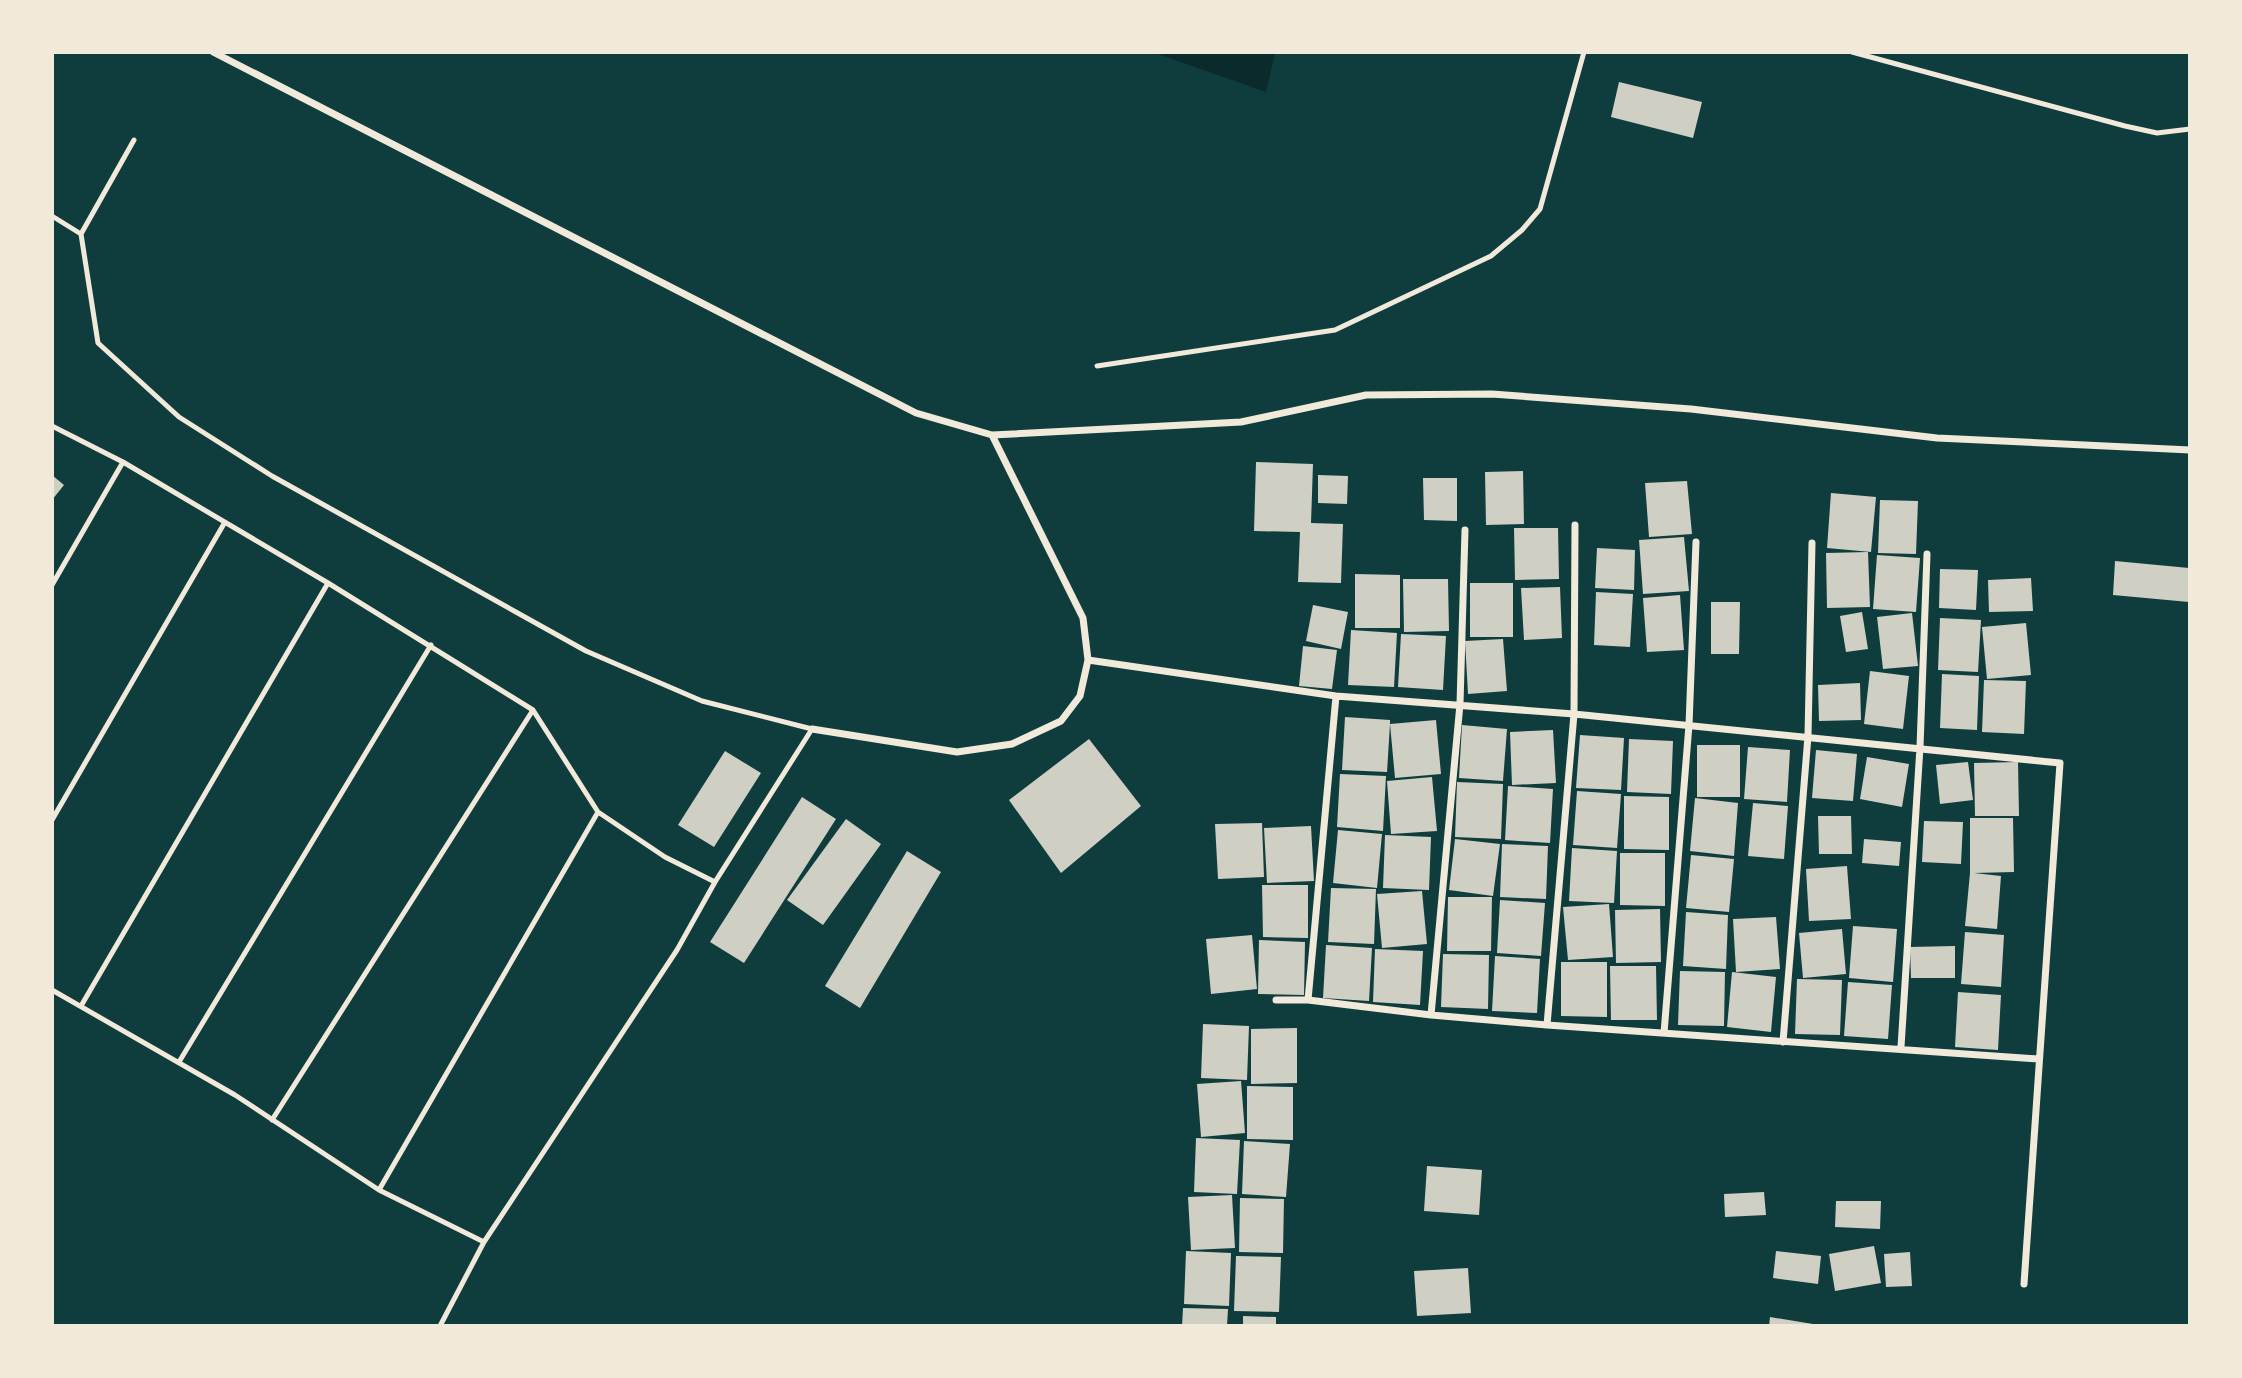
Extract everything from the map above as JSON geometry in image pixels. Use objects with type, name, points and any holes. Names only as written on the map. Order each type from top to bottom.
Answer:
[{"type":"street","points":[[213,52],[916,413],[992,435],[1241,422],[1366,395],[1492,394],[1691,409],[1937,438],[2189,450]]},
{"type":"street","points":[[811,729],[957,752],[1012,744],[1061,721],[1080,696],[1088,660],[1083,618],[992,435]]},
{"type":"street","points":[[1547,1024],[1574,715],[1575,525]]},
{"type":"street","points":[[1432,1015],[1460,704],[1465,530]]},
{"type":"street","points":[[1664,1033],[1689,725],[1696,542]]},
{"type":"street","points":[[1783,1042],[1808,736],[1812,543]]},
{"type":"street","points":[[1901,1047],[1920,747],[1927,554]]},
{"type":"street","points":[[1088,660],[1336,696],[1460,704],[1808,736],[2060,763],[2024,1284]]},
{"type":"street","points":[[1308,1000],[1336,696]]},
{"type":"street","points":[[1276,1000],[1308,1000],[1432,1015],[1547,1024],[1783,1042],[1901,1047],[2038,1059]]},
{"type":"lane","points":[[1097,366],[1335,330],[1491,256],[1522,230],[1540,209],[1584,52]]},
{"type":"lane","points":[[1852,52],[2146,131],[2157,133],[2189,129]]},
{"type":"lane","points":[[134,140],[81,234],[98,343],[178,417],[272,476],[586,651],[702,701],[811,729],[715,882],[677,950],[484,1242],[440,1325]]},
{"type":"lane","points":[[52,216],[81,234]]},
{"type":"lane","points":[[52,426],[124,462],[431,645],[533,710],[598,812],[665,857],[715,882]]},
{"type":"lane","points":[[52,585],[124,462]]},
{"type":"lane","points":[[52,820],[225,522]]},
{"type":"lane","points":[[80,1006],[328,583]]},
{"type":"lane","points":[[179,1062],[431,645]]},
{"type":"lane","points":[[272,1120],[533,710]]},
{"type":"lane","points":[[379,1190],[598,812]]},
{"type":"lane","points":[[52,990],[235,1095],[379,1190],[484,1242]]},
{"type":"water","points":[[1155,53],[1275,53],[1266,92]]},
{"type":"building","points":[[1619,82],[1702,102],[1693,138],[1611,117]]},
{"type":"building","points":[[1256,462],[1313,464],[1311,523],[1343,524],[1341,583],[1298,582],[1300,532],[1254,531]]},
{"type":"building","points":[[1523,471],[1524,524],[1486,525],[1485,472]]},
{"type":"building","points":[[52,475],[64,485],[52,500]]},
{"type":"building","points":[[1318,475],[1348,476],[1347,504],[1318,503]]},
{"type":"building","points":[[1423,478],[1457,478],[1457,521],[1424,520]]},
{"type":"building","points":[[1687,481],[1692,534],[1649,537],[1645,483]]},
{"type":"building","points":[[1831,493],[1876,497],[1871,552],[1827,548]]},
{"type":"building","points":[[1880,500],[1918,501],[1916,554],[1878,553]]},
{"type":"building","points":[[1514,528],[1558,528],[1559,579],[1515,580]]},
{"type":"building","points":[[1684,537],[1689,591],[1643,594],[1639,540]]},
{"type":"building","points":[[1597,548],[1635,550],[1634,590],[1595,588]]},
{"type":"building","points":[[1868,552],[1870,607],[1827,608],[1826,553]]},
{"type":"building","points":[[1877,555],[1920,558],[1916,612],[1873,609]]},
{"type":"building","points":[[2115,561],[2189,568],[2189,602],[2113,595]]},
{"type":"building","points":[[1940,569],[1978,570],[1976,610],[1939,608]]},
{"type":"building","points":[[1355,574],[1400,575],[1400,628],[1355,628]]},
{"type":"building","points":[[2031,578],[2033,611],[1989,612],[1988,580]]},
{"type":"building","points":[[1403,579],[1448,579],[1449,631],[1404,632]]},
{"type":"building","points":[[1470,583],[1513,583],[1513,637],[1470,637]]},
{"type":"building","points":[[1560,587],[1562,638],[1524,640],[1521,588]]},
{"type":"building","points":[[1596,592],[1633,594],[1630,647],[1594,645]]},
{"type":"building","points":[[1680,595],[1684,650],[1647,652],[1643,598]]},
{"type":"building","points":[[1711,602],[1740,602],[1739,654],[1711,654]]},
{"type":"building","points":[[1313,605],[1348,612],[1341,649],[1306,641]]},
{"type":"building","points":[[1862,612],[1868,649],[1846,652],[1840,616]]},
{"type":"building","points":[[1912,613],[1918,666],[1883,669],[1877,617]]},
{"type":"building","points":[[1940,618],[1981,620],[1978,672],[1938,670]]},
{"type":"building","points":[[2026,623],[2031,675],[1987,679],[1982,627]]},
{"type":"building","points":[[1351,630],[1397,633],[1394,687],[1348,685]]},
{"type":"building","points":[[1401,634],[1446,636],[1443,690],[1398,687]]},
{"type":"building","points":[[1503,639],[1507,691],[1468,694],[1465,641]]},
{"type":"building","points":[[1303,646],[1337,650],[1332,689],[1299,686]]},
{"type":"building","points":[[1870,671],[1909,676],[1903,729],[1864,724]]},
{"type":"building","points":[[1942,674],[1979,676],[1977,730],[1940,728]]},
{"type":"building","points":[[1984,680],[2026,681],[2024,734],[1982,732]]},
{"type":"building","points":[[1860,683],[1861,720],[1819,721],[1818,685]]},
{"type":"building","points":[[1345,717],[1390,720],[1387,772],[1342,770]]},
{"type":"building","points":[[1436,720],[1441,774],[1395,778],[1390,724]]},
{"type":"building","points":[[1462,725],[1507,729],[1503,781],[1459,778]]},
{"type":"building","points":[[1553,730],[1556,783],[1512,785],[1510,732]]},
{"type":"building","points":[[1580,735],[1624,738],[1621,790],[1576,788]]},
{"type":"building","points":[[1089,739],[1141,806],[1061,873],[1009,800]]},
{"type":"building","points":[[1629,739],[1673,741],[1671,794],[1627,792]]},
{"type":"building","points":[[1697,745],[1740,745],[1740,797],[1697,797]]},
{"type":"building","points":[[1748,747],[1790,750],[1787,802],[1744,799]]},
{"type":"building","points":[[1816,750],[1857,754],[1853,801],[1812,798]]},
{"type":"building","points":[[725,751],[761,773],[714,847],[678,825]]},
{"type":"building","points":[[1867,757],[1909,764],[1902,807],[1860,799]]},
{"type":"building","points":[[1968,762],[1973,800],[1940,804],[1936,765]]},
{"type":"building","points":[[2018,762],[2019,816],[1975,816],[1974,763]]},
{"type":"building","points":[[1340,774],[1386,776],[1383,831],[1337,827]]},
{"type":"building","points":[[1432,777],[1437,831],[1391,834],[1387,781]]},
{"type":"building","points":[[1457,782],[1503,784],[1501,839],[1455,837]]},
{"type":"building","points":[[1508,786],[1553,789],[1550,843],[1505,840]]},
{"type":"building","points":[[1577,791],[1621,794],[1617,848],[1573,845]]},
{"type":"building","points":[[1624,796],[1669,797],[1669,850],[1624,849]]},
{"type":"building","points":[[802,797],[836,819],[744,963],[710,942]]},
{"type":"building","points":[[1695,798],[1738,803],[1734,856],[1690,851]]},
{"type":"building","points":[[1753,803],[1788,806],[1784,859],[1748,856]]},
{"type":"building","points":[[1818,816],[1851,816],[1852,854],[1819,854]]},
{"type":"building","points":[[1970,818],[2013,818],[2014,872],[1974,873],[2001,876],[1997,929],[1965,926],[1970,873]]},
{"type":"building","points":[[846,819],[881,844],[823,925],[787,900]]},
{"type":"building","points":[[1924,821],[1963,822],[1961,864],[1922,862]]},
{"type":"building","points":[[1262,823],[1264,877],[1218,879],[1215,824]]},
{"type":"building","points":[[1311,826],[1314,881],[1267,883],[1264,828]]},
{"type":"building","points":[[1338,830],[1382,834],[1377,888],[1333,883]]},
{"type":"building","points":[[1385,835],[1431,837],[1429,890],[1383,888]]},
{"type":"building","points":[[1455,839],[1500,844],[1493,896],[1449,890]]},
{"type":"building","points":[[1864,839],[1901,842],[1899,866],[1862,863]]},
{"type":"building","points":[[1502,844],[1548,846],[1546,899],[1500,897]]},
{"type":"building","points":[[1572,848],[1617,851],[1614,903],[1569,901]]},
{"type":"building","points":[[907,851],[941,872],[860,1008],[825,986]]},
{"type":"building","points":[[1620,853],[1665,853],[1665,906],[1620,905]]},
{"type":"building","points":[[1691,855],[1734,859],[1729,912],[1686,908]]},
{"type":"building","points":[[1847,866],[1851,919],[1809,921],[1806,869]]},
{"type":"building","points":[[1262,885],[1308,885],[1308,938],[1263,937]]},
{"type":"building","points":[[1331,888],[1376,889],[1374,944],[1328,942]]},
{"type":"building","points":[[1422,891],[1427,944],[1382,948],[1377,894]]},
{"type":"building","points":[[1448,897],[1492,897],[1491,951],[1447,951]]},
{"type":"building","points":[[1500,900],[1545,903],[1541,956],[1497,953]]},
{"type":"building","points":[[1609,904],[1613,957],[1568,960],[1563,907]]},
{"type":"building","points":[[1660,909],[1661,962],[1616,963],[1615,910]]},
{"type":"building","points":[[1686,912],[1728,915],[1726,969],[1683,966]]},
{"type":"building","points":[[1776,917],[1780,969],[1736,972],[1733,919]]},
{"type":"building","points":[[1853,926],[1897,929],[1893,982],[1849,978]]},
{"type":"building","points":[[1842,929],[1846,974],[1803,978],[1799,933]]},
{"type":"building","points":[[1965,932],[2004,935],[2001,987],[1961,984]]},
{"type":"building","points":[[1252,935],[1257,989],[1211,994],[1206,939]]},
{"type":"building","points":[[1259,940],[1305,942],[1304,995],[1258,994]]},
{"type":"building","points":[[1326,945],[1372,948],[1369,1001],[1323,998]]},
{"type":"building","points":[[1955,946],[1955,978],[1911,978],[1910,947]]},
{"type":"building","points":[[1375,949],[1423,951],[1420,1005],[1373,1002]]},
{"type":"building","points":[[1443,954],[1489,955],[1488,1009],[1441,1007]]},
{"type":"building","points":[[1495,956],[1540,959],[1537,1013],[1492,1011]]},
{"type":"building","points":[[1561,962],[1607,962],[1607,1017],[1561,1016]]},
{"type":"building","points":[[1610,966],[1656,966],[1657,1020],[1611,1020]]},
{"type":"building","points":[[1680,971],[1725,972],[1724,1026],[1678,1025]]},
{"type":"building","points":[[1732,972],[1776,977],[1771,1032],[1727,1027]]},
{"type":"building","points":[[1797,979],[1842,980],[1840,1035],[1795,1034]]},
{"type":"building","points":[[1848,982],[1892,985],[1888,1039],[1844,1036]]},
{"type":"building","points":[[1958,992],[2001,995],[1998,1050],[1955,1047]]},
{"type":"building","points":[[1203,1024],[1249,1026],[1247,1080],[1201,1078]]},
{"type":"building","points":[[1297,1028],[1297,1083],[1251,1084],[1251,1029]]},
{"type":"building","points":[[1241,1081],[1245,1133],[1201,1137],[1197,1084]]},
{"type":"building","points":[[1247,1086],[1293,1087],[1293,1140],[1247,1139]]},
{"type":"building","points":[[1196,1138],[1240,1140],[1237,1194],[1194,1192]]},
{"type":"building","points":[[1244,1141],[1290,1144],[1286,1197],[1242,1194]]},
{"type":"building","points":[[1427,1166],[1482,1170],[1479,1215],[1424,1211]]},
{"type":"building","points":[[1764,1192],[1766,1215],[1725,1217],[1724,1194]]},
{"type":"building","points":[[1232,1195],[1235,1248],[1191,1250],[1188,1197]]},
{"type":"building","points":[[1240,1198],[1284,1199],[1283,1253],[1239,1252]]},
{"type":"building","points":[[1836,1201],[1881,1201],[1880,1229],[1835,1227]]},
{"type":"building","points":[[1874,1246],[1881,1283],[1835,1291],[1829,1254]]},
{"type":"building","points":[[1186,1251],[1231,1253],[1229,1306],[1184,1304]]},
{"type":"building","points":[[1776,1251],[1821,1256],[1818,1284],[1773,1278]]},
{"type":"building","points":[[1910,1252],[1912,1286],[1886,1287],[1884,1254]]},
{"type":"building","points":[[1236,1256],[1281,1257],[1279,1312],[1234,1311]]},
{"type":"building","points":[[1468,1268],[1471,1313],[1417,1316],[1414,1271]]},
{"type":"building","points":[[1183,1308],[1228,1309],[1227,1326],[1182,1326]]},
{"type":"building","points":[[1243,1316],[1276,1317],[1276,1326],[1243,1326]]},
{"type":"building","points":[[1770,1317],[1813,1324],[1813,1326],[1769,1326]]}]
